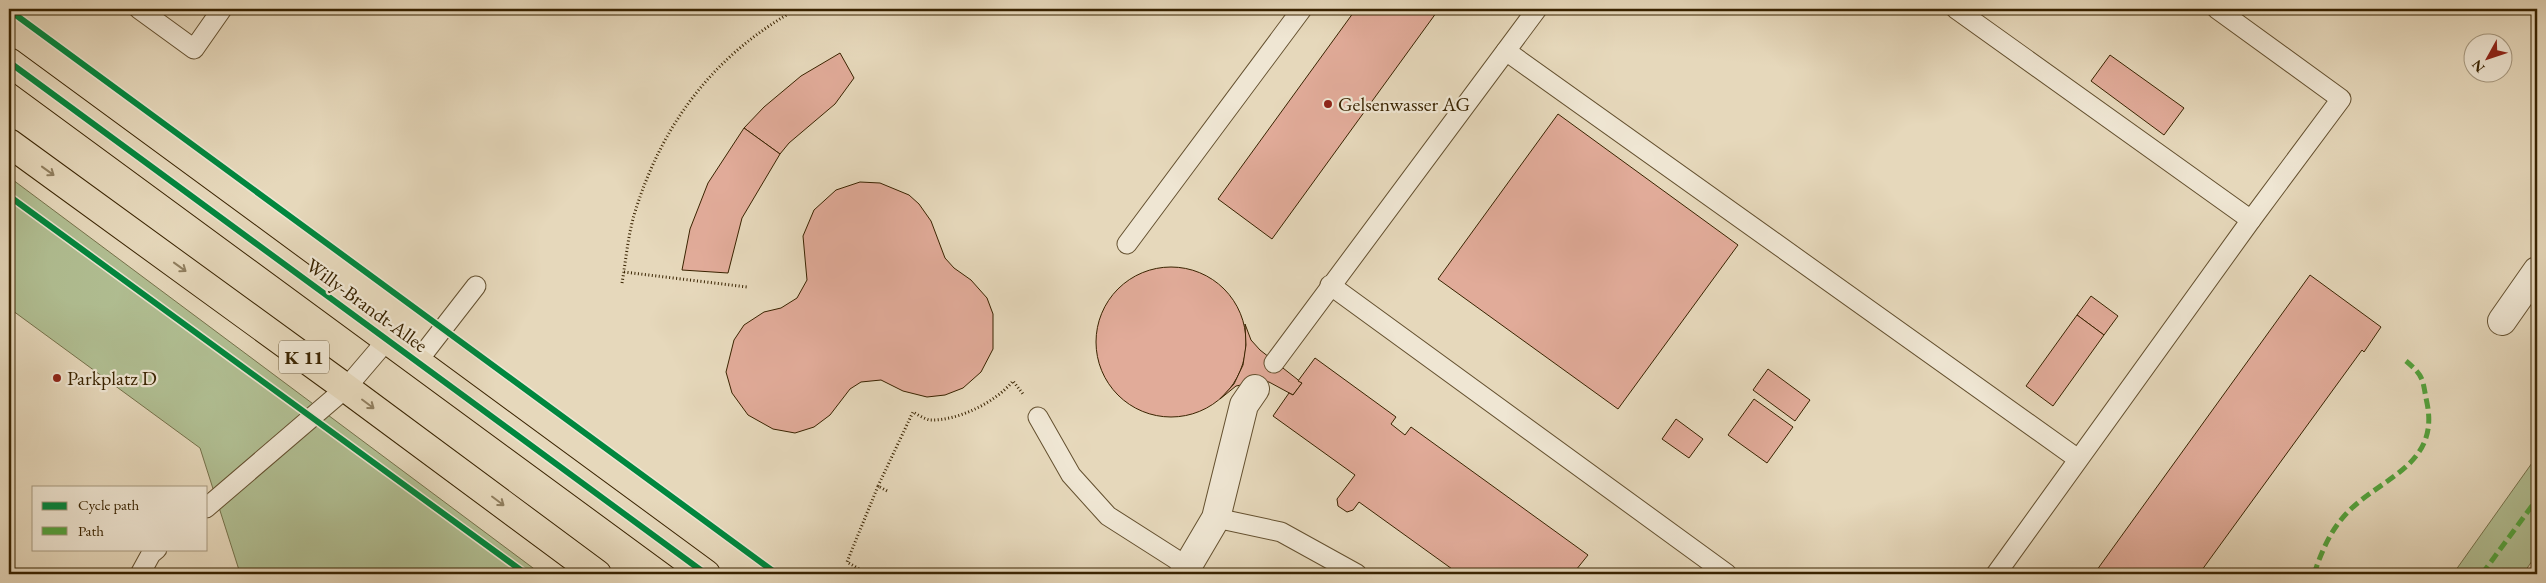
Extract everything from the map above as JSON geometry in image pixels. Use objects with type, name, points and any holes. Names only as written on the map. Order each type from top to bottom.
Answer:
[{"type":"main road","name":"Willy-Brandt-Allee","points":[[9,62],[706,574]]},
{"type":"main road","name":"K 11","points":[[9,143],[346,388],[596,574]]},
{"type":"street","points":[[2502,321],[2537,271]]},
{"type":"street","points":[[1186,571],[1216,518],[1244,405],[1258,385]]},
{"type":"lane","points":[[139,9],[194,49],[222,9]]},
{"type":"lane","points":[[1128,244],[1302,9]]},
{"type":"lane","points":[[1274,363],[1330,285],[1538,9]]},
{"type":"lane","points":[[1956,9],[2251,220]]},
{"type":"lane","points":[[1996,574],[2251,220],[2341,100],[2217,9]]},
{"type":"lane","points":[[1506,51],[2078,459]]},
{"type":"lane","points":[[1330,285],[1727,574]]},
{"type":"lane","points":[[417,362],[476,286]]},
{"type":"lane","points":[[208,506],[346,388],[387,340]]},
{"type":"lane","points":[[1038,417],[1072,476],[1108,516],[1186,571]]},
{"type":"lane","points":[[1216,518],[1280,532],[1356,574]]},
{"type":"lane","points":[[140,574],[151,554],[156,550]]},
{"type":"path","points":[[622,283],[634,213],[658,154],[678,115],[724,61],[767,26],[797,9]]},
{"type":"path","points":[[624,272],[747,287]]},
{"type":"path","points":[[868,574],[847,562],[878,486],[912,412],[929,420],[947,418],[990,401],[1013,380],[1038,417]]},
{"type":"path","points":[[878,486],[889,492]]},
{"type":"green space","points":[[9,177],[541,574],[245,574],[239,570],[200,448],[9,308]]},
{"type":"green space","points":[[2537,456],[2537,554],[2523,574],[2453,574]]},
{"type":"building","name":"Gelsenwasser AG","points":[[1356,9],[1439,9],[1272,239],[1218,199]]},
{"type":"building","points":[[840,53],[854,78],[835,104],[789,143],[780,154],[744,128],[764,107],[801,76]]},
{"type":"building","points":[[2110,55],[2184,108],[2164,135],[2091,81]]},
{"type":"building","points":[[1558,114],[1738,245],[1618,409],[1438,279]]},
{"type":"building","points":[[744,128],[780,154],[742,218],[728,273],[682,270],[690,229],[708,183]]},
{"type":"building","points":[[860,182],[880,183],[909,195],[919,204],[931,221],[945,258],[954,268],[971,280],[987,298],[993,314],[993,349],[981,372],[963,388],[945,395],[927,397],[903,391],[881,380],[861,382],[850,389],[830,415],[814,427],[795,433],[773,429],[748,415],[732,393],[726,372],[734,340],[744,325],[764,312],[781,308],[797,298],[807,280],[803,236],[814,210],[836,190]]},
{"type":"building","points":[[1171,267],[1186,268],[1200,273],[1224,289],[1240,313],[1245,327],[1245,357],[1240,371],[1224,395],[1200,411],[1186,416],[1171,417],[1156,416],[1142,411],[1118,395],[1102,371],[1097,357],[1096,342],[1097,327],[1102,313],[1118,289],[1142,273],[1156,268]]},
{"type":"building","points":[[2310,275],[2381,327],[2364,352],[2362,350],[2199,574],[2094,574]]},
{"type":"building","points":[[2091,296],[2118,316],[2104,335],[2077,315]]},
{"type":"building","points":[[2077,315],[2104,335],[2053,406],[2026,386]]},
{"type":"building","points":[[1245,324],[1251,340],[1260,350],[1302,383],[1293,395],[1269,382],[1261,381],[1236,386],[1220,399],[1234,384],[1243,365],[1246,345]]},
{"type":"building","points":[[1315,358],[1396,417],[1391,424],[1405,435],[1411,427],[1588,555],[1576,570],[1582,574],[1459,574],[1359,502],[1353,510],[1347,512],[1338,506],[1337,499],[1355,475],[1273,416],[1289,393],[1293,395],[1302,383],[1298,381]]},
{"type":"building","points":[[1768,369],[1810,400],[1795,421],[1753,390]]},
{"type":"building","points":[[1754,399],[1793,427],[1767,463],[1728,435]]},
{"type":"building","points":[[1676,419],[1703,439],[1689,458],[1662,439]]},
{"type":"marked path","points":[[2314,574],[2327,542],[2340,521],[2359,501],[2404,469],[2416,456],[2424,442],[2429,424],[2423,383],[2417,371],[2406,361]]},
{"type":"marked path","points":[[2482,574],[2537,499]]},
{"type":"cycle path","points":[[9,10],[777,574]]},
{"type":"cycle path","points":[[9,62],[706,574]]},
{"type":"cycle path","points":[[9,196],[526,574]]},
{"type":"place","name":"Gelsenwasser AG","points":[[1328,104]]},
{"type":"place","name":"Parkplatz D","points":[[57,378]]}]
